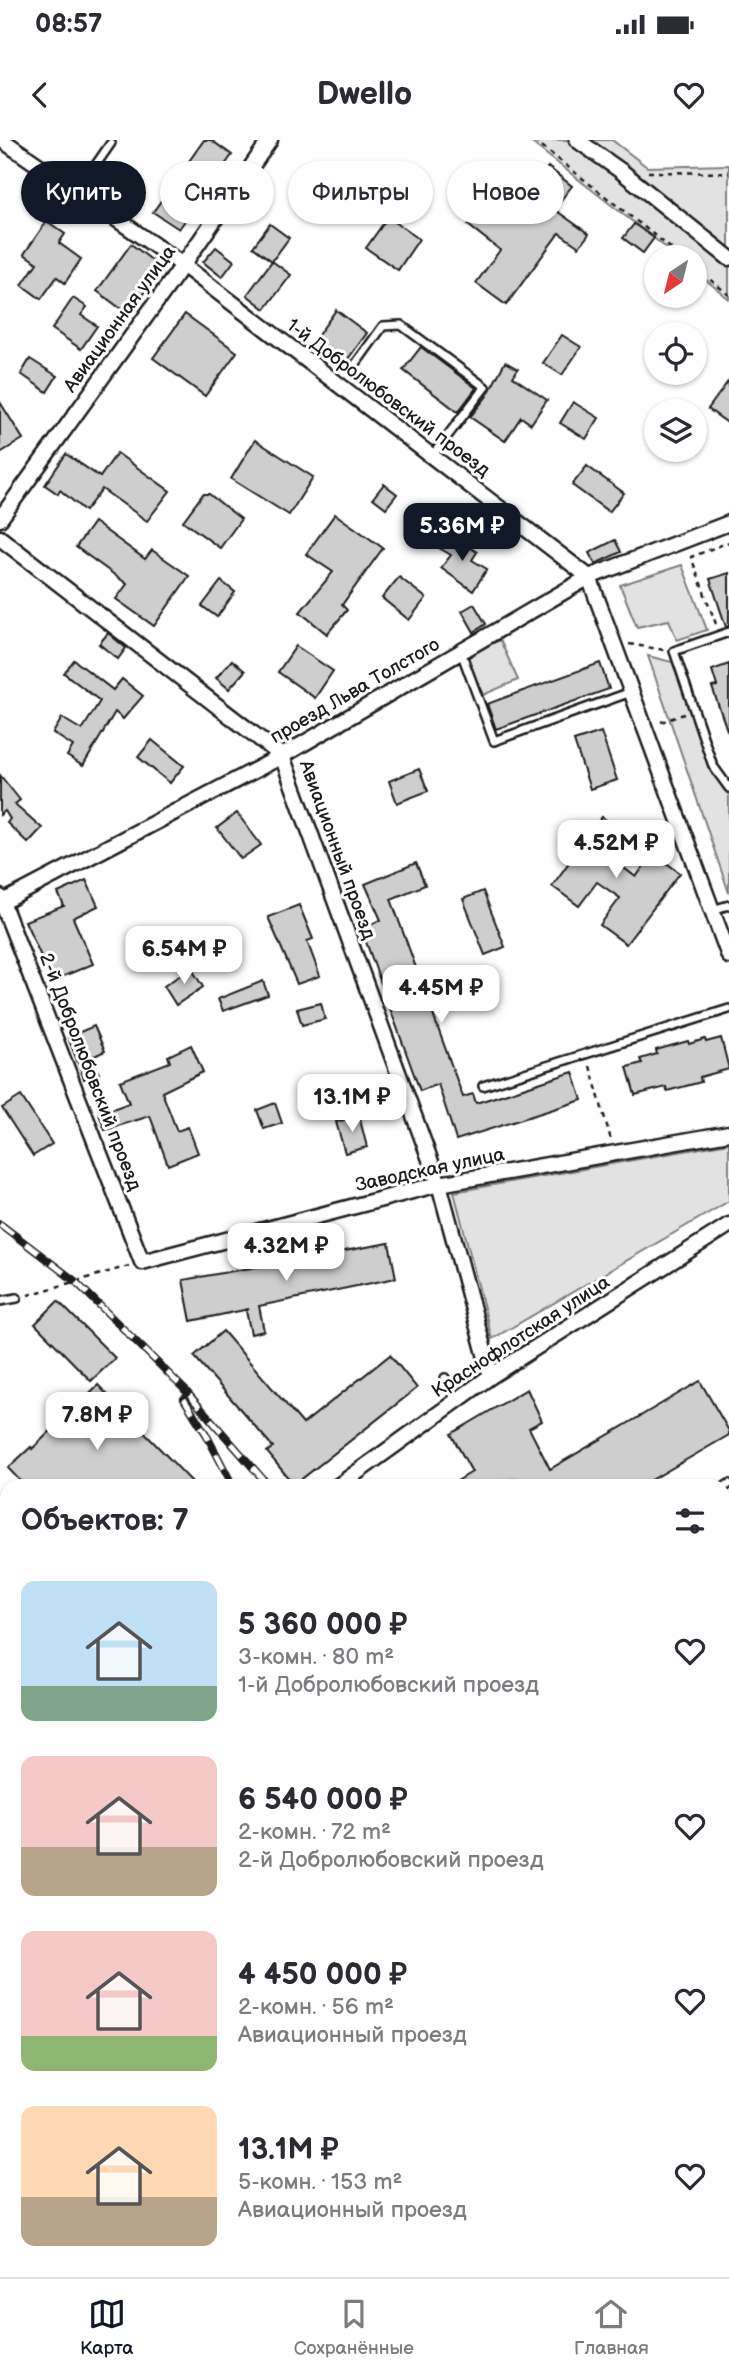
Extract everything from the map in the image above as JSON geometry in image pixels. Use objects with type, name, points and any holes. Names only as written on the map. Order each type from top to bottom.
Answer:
[{"type":"street","name":"1-й Добролюбовский проезд","points":[[2,140],[33,161]]},
{"type":"street","name":"Авиационная улица","points":[[0,519],[270,140]]},
{"type":"street","points":[[577,140],[621,171],[729,258]]},
{"type":"street","name":"1-й Добролюбовский проезд","points":[[124,224],[183,265],[589,577]]},
{"type":"street","name":"проезд Льва Толстого","points":[[2,899],[282,756],[589,577],[729,523]]},
{"type":"street","name":"Авиационный проезд","points":[[0,538],[282,756],[439,1184],[491,1376]]},
{"type":"street","points":[[589,577],[729,956]]},
{"type":"street","name":"2-й Добролюбовский проезд","points":[[2,899],[142,1262]]},
{"type":"street","name":"Заводская улица","points":[[142,1262],[439,1184],[729,1133]]},
{"type":"street","name":"Краснофлотская улица","points":[[348,1479],[491,1376],[729,1225]]},
{"type":"lane","points":[[98,161],[111,142]]},
{"type":"lane","points":[[352,369],[383,326],[401,325],[485,387],[432,456]]},
{"type":"lane","points":[[729,632],[674,651],[713,766],[729,788]]},
{"type":"lane","points":[[461,652],[494,741],[632,692]]},
{"type":"lane","points":[[712,910],[729,905]]},
{"type":"lane","points":[[483,1086],[729,1009]]},
{"type":"lane","points":[[0,1301],[17,1298]]},
{"type":"lane","points":[[445,1378],[456,1401]]},
{"type":"path","points":[[534,140],[667,245]]},
{"type":"path","points":[[621,171],[729,173]]},
{"type":"path","points":[[707,277],[729,295]]},
{"type":"path","points":[[720,635],[691,557],[729,542]]},
{"type":"path","points":[[612,641],[674,651]]},
{"type":"path","points":[[645,727],[694,711]]},
{"type":"path","points":[[586,1052],[615,1153]]},
{"type":"path","points":[[17,1298],[142,1262]]},
{"type":"shaded area","points":[[528,140],[612,140],[647,167],[729,165],[729,299],[707,281],[707,245],[663,245],[564,168],[564,161],[555,161]]},
{"type":"shaded area","points":[[682,565],[707,630],[677,640],[669,620],[637,627],[620,585]]},
{"type":"shaded area","points":[[500,640],[518,680],[483,695],[466,655]]},
{"type":"shaded area","points":[[648,656],[676,663],[710,768],[729,793],[729,893]]},
{"type":"shaded area","points":[[729,1143],[729,1201],[492,1339],[454,1192]]},
{"type":"building","points":[[204,140],[211,140],[232,155],[228,161],[189,161]]},
{"type":"building","points":[[564,180],[572,186],[564,196]]},
{"type":"building","points":[[160,202],[160,217],[153,212]]},
{"type":"building","points":[[564,216],[589,234],[579,247],[559,233],[506,305],[476,283],[500,250],[468,225],[564,224]]},
{"type":"building","points":[[45,224],[51,224],[65,234],[59,243],[81,259],[65,283],[57,277],[41,299],[22,285],[37,263],[24,254]]},
{"type":"building","points":[[270,224],[289,238],[272,261],[253,247]]},
{"type":"building","points":[[383,224],[398,224],[419,239],[398,270],[366,248]]},
{"type":"building","points":[[634,224],[654,238],[649,245],[644,245],[643,253],[623,238]]},
{"type":"building","points":[[131,244],[162,268],[128,314],[97,291]]},
{"type":"building","points":[[216,247],[234,261],[222,277],[203,262]]},
{"type":"building","points":[[272,261],[291,275],[265,309],[247,295]]},
{"type":"building","points":[[73,298],[87,307],[81,315],[97,326],[81,349],[52,329]]},
{"type":"building","points":[[336,310],[367,333],[342,367],[311,345]]},
{"type":"building","points":[[185,314],[237,352],[205,396],[153,358]]},
{"type":"building","points":[[562,335],[581,347],[562,375],[543,363]]},
{"type":"building","points":[[421,347],[476,388],[458,412],[403,370]]},
{"type":"building","points":[[30,359],[57,376],[47,392],[21,374]]},
{"type":"building","points":[[505,362],[518,369],[513,377],[547,400],[531,424],[521,417],[505,441],[470,417],[487,396]]},
{"type":"building","points":[[729,380],[729,424],[708,409]]},
{"type":"building","points":[[0,402],[23,439],[0,453]]},
{"type":"building","points":[[573,402],[599,418],[586,439],[560,423]]},
{"type":"building","points":[[255,440],[313,477],[289,515],[231,479]]},
{"type":"building","points":[[117,453],[170,491],[147,521],[102,489],[85,511],[60,490],[58,494],[45,485],[66,454],[100,477]]},
{"type":"building","points":[[587,466],[624,493],[609,512],[572,485]]},
{"type":"building","points":[[384,484],[397,494],[386,508],[373,498]]},
{"type":"building","points":[[203,494],[209,494],[241,519],[220,548],[183,521]]},
{"type":"building","points":[[335,514],[383,548],[342,605],[347,610],[327,634],[300,612],[333,572],[306,554]]},
{"type":"building","points":[[94,522],[145,559],[152,550],[189,576],[154,626],[116,599],[127,584],[76,547]]},
{"type":"building","points":[[448,534],[477,552],[472,560],[487,569],[473,591],[441,568],[451,555],[439,548]]},
{"type":"building","points":[[615,540],[621,552],[595,564],[589,553]]},
{"type":"building","points":[[729,573],[729,626],[726,627],[710,579]]},
{"type":"building","points":[[399,577],[426,598],[409,620],[382,598]]},
{"type":"building","points":[[221,581],[235,592],[217,617],[202,606]]},
{"type":"building","points":[[474,604],[486,624],[474,632],[462,611]]},
{"type":"building","points":[[108,633],[126,648],[118,659],[99,644]]},
{"type":"building","points":[[296,646],[333,671],[315,698],[278,672]]},
{"type":"building","points":[[74,660],[113,690],[122,679],[143,696],[123,719],[115,712],[83,766],[67,756],[73,746],[53,733],[62,718],[82,730],[100,701],[64,673]]},
{"type":"building","points":[[232,660],[245,671],[229,689],[216,678]]},
{"type":"building","points":[[600,663],[609,689],[496,729],[487,704]]},
{"type":"building","points":[[729,664],[727,730],[712,687],[717,686],[712,670]]},
{"type":"building","points":[[601,732],[617,780],[590,789],[574,741]]},
{"type":"building","points":[[152,740],[184,766],[170,783],[138,757]]},
{"type":"building","points":[[419,769],[428,791],[397,803],[389,781]]},
{"type":"building","points":[[0,775],[20,800],[15,804],[42,828],[28,843],[7,823],[10,819],[5,811],[0,815]]},
{"type":"building","points":[[237,813],[261,845],[241,859],[217,828]]},
{"type":"building","points":[[602,817],[630,837],[613,860],[636,877],[653,853],[680,873],[626,944],[600,925],[620,898],[597,882],[579,906],[552,886]]},
{"type":"building","points":[[416,863],[425,885],[391,899],[463,1097],[473,1094],[476,1103],[573,1072],[582,1100],[456,1140],[438,1084],[420,1091],[361,928],[381,920],[365,884]]},
{"type":"building","points":[[86,880],[98,906],[73,918],[93,964],[52,981],[25,921],[64,906],[58,893]]},
{"type":"building","points":[[483,891],[505,947],[485,955],[463,899]]},
{"type":"building","points":[[299,905],[313,939],[307,941],[320,976],[297,984],[268,917]]},
{"type":"building","points":[[191,968],[203,987],[176,1005],[164,986]]},
{"type":"building","points":[[263,981],[268,995],[223,1011],[218,999]]},
{"type":"building","points":[[321,1003],[325,1019],[302,1025],[297,1009]]},
{"type":"building","points":[[94,1026],[105,1051],[92,1057],[99,1074],[84,1079],[68,1037]]},
{"type":"building","points":[[721,1038],[729,1069],[700,1077],[701,1082],[667,1091],[666,1087],[635,1095],[627,1067],[642,1063],[640,1059],[657,1054],[656,1050],[688,1041],[689,1044]]},
{"type":"building","points":[[191,1045],[203,1072],[162,1092],[177,1131],[188,1127],[198,1153],[168,1165],[150,1116],[105,1130],[99,1114],[129,1103],[120,1081],[170,1062],[168,1056]]},
{"type":"building","points":[[21,1096],[52,1144],[33,1156],[2,1108]]},
{"type":"building","points":[[275,1103],[282,1123],[264,1129],[257,1110]]},
{"type":"building","points":[[359,1116],[367,1147],[345,1153],[336,1122]]},
{"type":"building","points":[[389,1243],[396,1278],[259,1306],[264,1331],[251,1334],[246,1311],[249,1309],[191,1321],[183,1280]]},
{"type":"building","points":[[58,1301],[115,1358],[91,1381],[35,1324]]},
{"type":"building","points":[[223,1331],[303,1424],[390,1355],[417,1388],[302,1479],[289,1479],[267,1452],[273,1447],[194,1356]]},
{"type":"building","points":[[700,1381],[729,1431],[729,1435],[653,1479],[460,1479],[472,1472],[451,1434],[527,1389],[542,1421],[529,1428],[550,1469]]},
{"type":"building","points":[[98,1385],[189,1479],[18,1479],[8,1468],[31,1447],[32,1449]]},
{"type":"railway","points":[[0,1224],[75,1281],[184,1389],[263,1479]]},
{"type":"railway","points":[[184,1399],[229,1479]]}]
